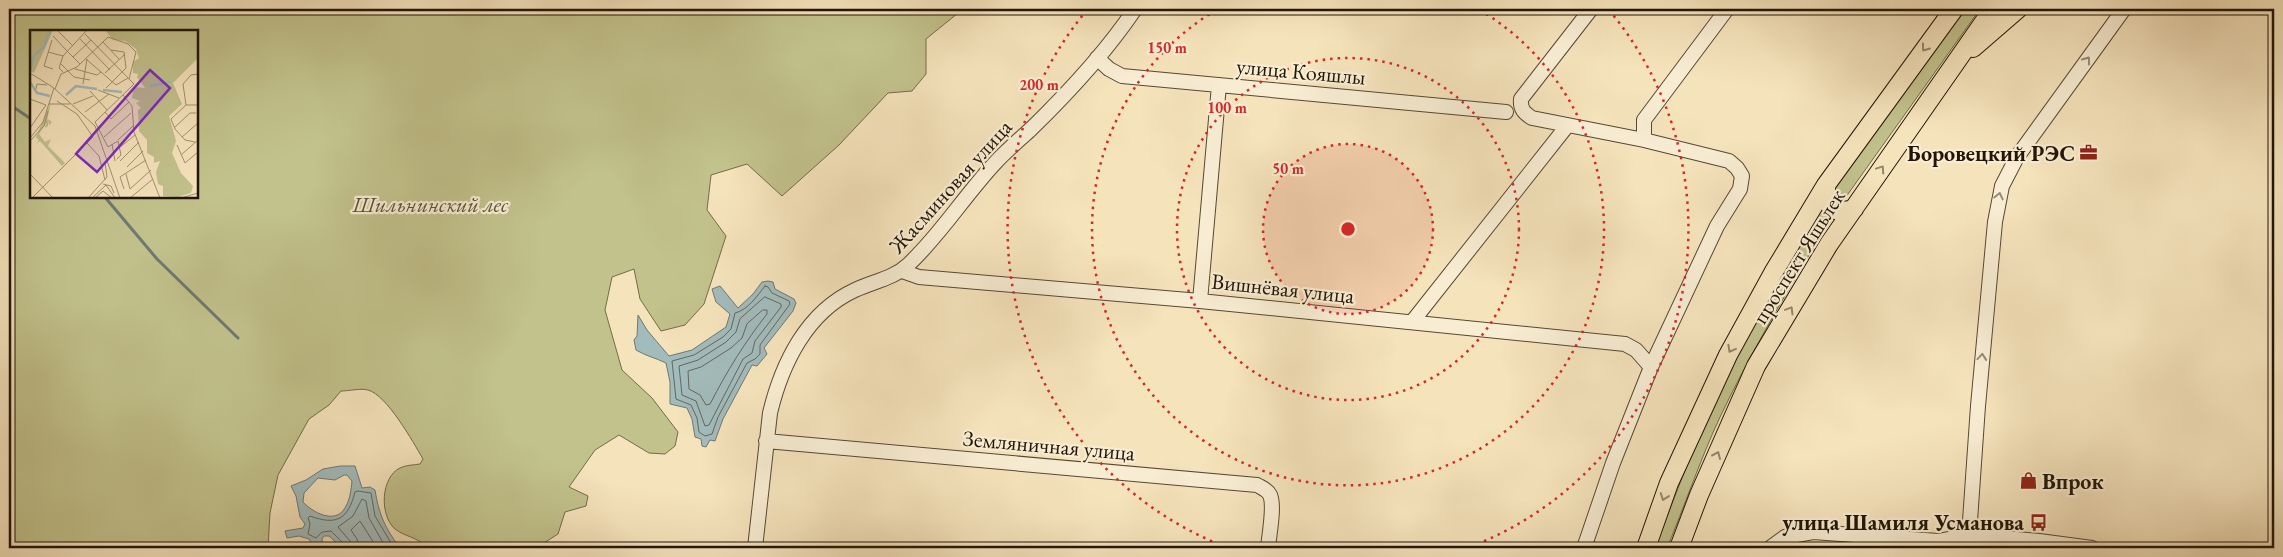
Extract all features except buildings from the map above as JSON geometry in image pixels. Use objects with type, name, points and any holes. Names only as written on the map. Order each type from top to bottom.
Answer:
[{"type":"main road","name":"проспект Яшьлек","points":[[1646,548],[1669,483],[1728,355],[1826,185],[1954,9]]},
{"type":"main road","name":"проспект Яшьлек","points":[[1678,548],[1699,495],[1756,366],[1829,244],[1993,9]]},
{"type":"main road","points":[[1950,68],[2018,9]]},
{"type":"main road","points":[[1826,185],[1826,201],[1834,210],[1842,212],[1854,209]]},
{"type":"street","name":"Жасминовая улица","points":[[756,548],[766,441],[773,400],[780,379],[798,343],[811,324],[825,308],[846,294],[890,278],[902,271],[995,163],[1052,108],[1097,58],[1119,33],[1135,9]]},
{"type":"street","points":[[1584,548],[1613,464],[1651,367],[1717,226],[1740,189],[1742,176],[1729,161],[1644,140],[1566,126],[1532,118],[1524,113],[1520,105],[1521,99],[1591,9]]},
{"type":"street","points":[[1644,140],[1644,120],[1727,9]]},
{"type":"street","points":[[1969,535],[1978,406],[1995,222],[2005,176],[2124,9]]},
{"type":"street","name":"улица Кояшлы","points":[[1097,58],[1109,69],[1122,76],[1506,112]]},
{"type":"street","points":[[1200,301],[1219,85]]},
{"type":"street","points":[[1412,322],[1566,126]]},
{"type":"street","name":"Вишнёвая улица","points":[[902,271],[919,277],[1200,301],[1626,344],[1636,350],[1651,367]]},
{"type":"street","name":"Земляничная улица","points":[[766,441],[1257,485],[1266,489],[1270,495],[1272,505],[1268,548]]},
{"type":"street","points":[[1770,548],[1785,537],[1797,533],[1813,532],[1938,541],[1969,535],[2092,548]]},
{"type":"green space","name":"Шильнинский лес","points":[[9,9],[963,9],[926,39],[926,74],[912,91],[888,93],[839,145],[782,196],[747,164],[711,175],[707,210],[726,236],[704,304],[685,325],[661,331],[640,299],[634,269],[612,277],[605,310],[622,370],[652,398],[678,432],[675,446],[665,454],[649,453],[619,435],[595,450],[569,487],[588,496],[586,506],[565,512],[558,534],[536,548],[428,548],[419,541],[395,529],[386,515],[384,497],[389,479],[394,473],[400,468],[420,464],[423,459],[399,420],[383,400],[368,390],[341,391],[329,405],[309,419],[278,475],[270,513],[268,548],[9,548]]},
{"type":"green space","points":[[1963,9],[1980,9],[1843,201],[1839,201],[1834,193],[1835,188]]},
{"type":"green space","points":[[1821,210],[1832,217],[1773,316],[1720,417],[1667,548],[1655,548],[1701,431],[1733,362],[1775,285]]},
{"type":"water","points":[[762,282],[773,282],[775,289],[794,299],[796,303],[793,311],[764,348],[767,354],[757,366],[752,365],[723,419],[715,441],[710,440],[706,447],[702,446],[701,439],[695,437],[692,419],[687,408],[670,404],[670,382],[666,363],[636,350],[634,340],[637,336],[638,315],[647,330],[669,356],[692,350],[726,327],[730,314],[716,302],[712,289],[720,286],[738,308],[753,294]]},
{"type":"water","points":[[355,466],[362,488],[370,487],[375,490],[383,521],[400,548],[342,548],[329,536],[324,536],[322,539],[323,548],[314,548],[309,539],[299,536],[287,538],[285,531],[303,528],[305,524],[300,517],[296,496],[291,486],[306,480],[323,469]],"holes":[[[347,475],[352,481],[351,491],[347,505],[341,513],[335,516],[324,515],[312,510],[303,502],[304,493],[318,478],[335,480]]]},
{"type":"waterway","points":[[9,104],[30,118]]},
{"type":"waterway","points":[[106,198],[157,259],[238,338]]},
{"type":"place","name":"Боровецкий РЭС","points":[[2089,153]]},
{"type":"place","name":"Впрок","points":[[2028,481]]},
{"type":"place","name":"улица Шамиля Усманова","points":[[2038,522]]}]
